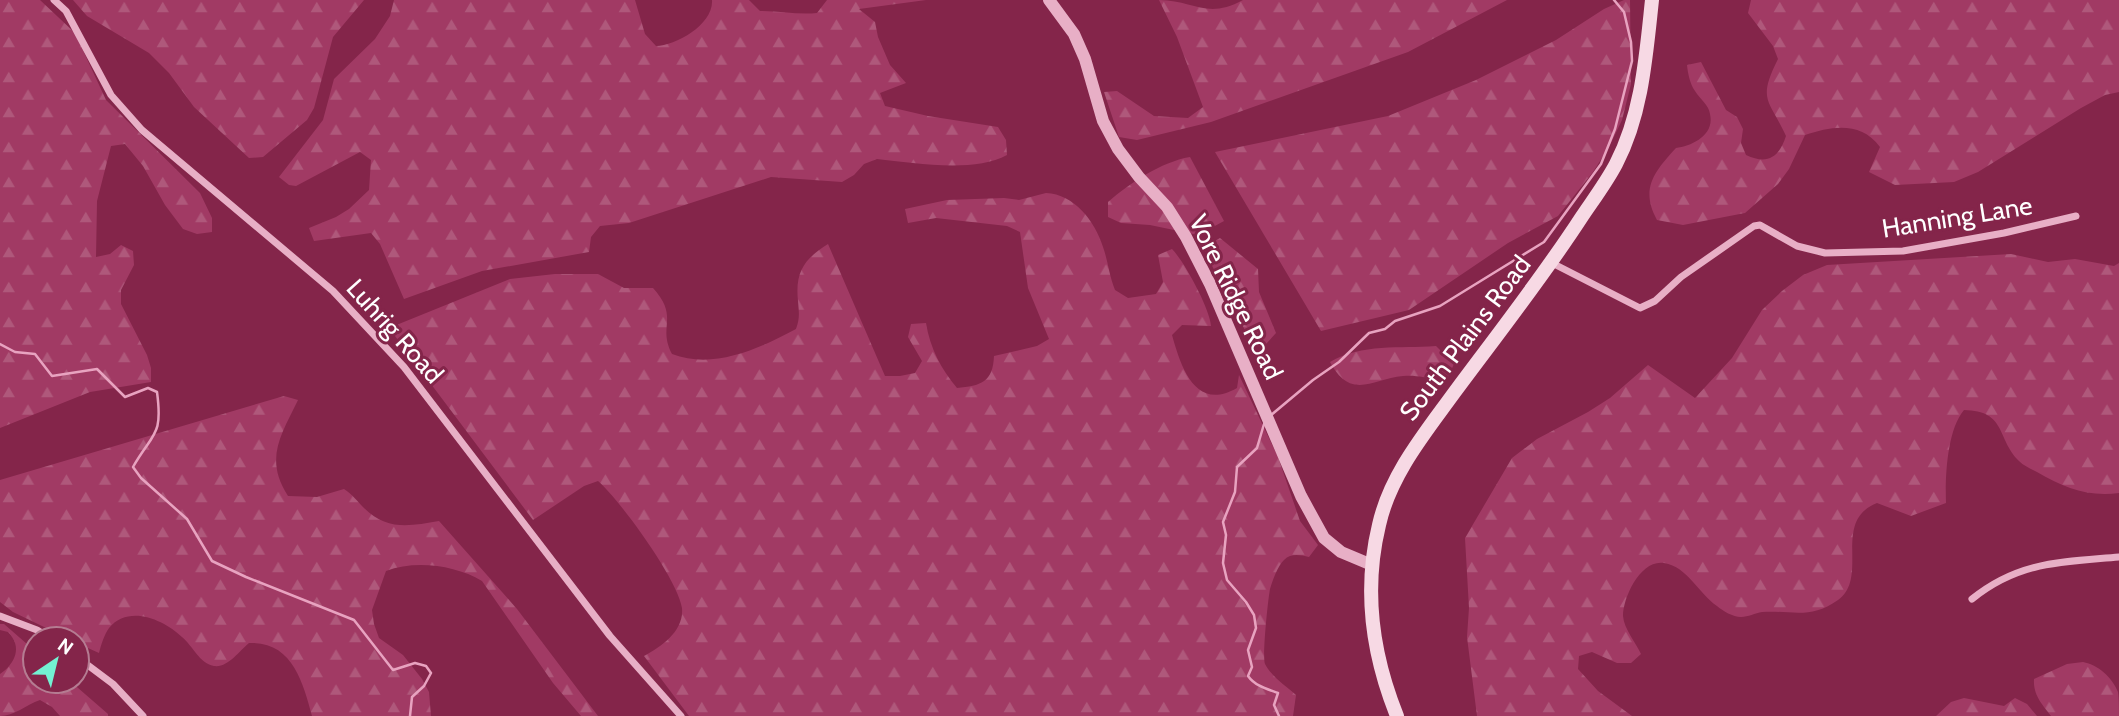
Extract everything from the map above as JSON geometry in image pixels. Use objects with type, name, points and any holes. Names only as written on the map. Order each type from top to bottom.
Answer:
[{"type":"main road","name":"South Plains Road","points":[[1397,716],[1385,687],[1375,648],[1369,607],[1379,523],[1392,488],[1413,449],[1552,264],[1615,165],[1631,129],[1642,84],[1652,0]]},
{"type":"street","name":"Luhrig Road","points":[[54,0],[66,11],[111,95],[142,130],[333,291],[404,367],[610,636],[681,716]]},
{"type":"street","name":"Vore Ridge Road","points":[[1049,0],[1074,34],[1086,59],[1103,121],[1118,149],[1167,207],[1186,237],[1210,284],[1301,496],[1324,538],[1340,552],[1372,565]]},
{"type":"street","name":"Hanning Lane","points":[[1552,264],[1640,308],[1656,301],[1681,277],[1754,226],[1760,225],[1797,246],[1825,253],[1903,251],[2004,233],[2076,216]]},
{"type":"street","points":[[1972,599],[2001,579],[2027,568],[2119,557]]},
{"type":"street","points":[[0,616],[24,625]]},
{"type":"street","points":[[91,668],[113,684],[143,716]]},
{"type":"green space","points":[[0,0],[40,0],[75,33],[106,100],[200,193],[212,218],[212,232],[197,234],[183,229],[165,205],[143,166],[125,144],[111,146],[97,201],[96,257],[110,254],[121,245],[133,251],[134,265],[121,290],[121,304],[147,355],[151,382],[90,392],[0,428]]},
{"type":"green space","points":[[73,0],[364,0],[333,37],[314,108],[307,120],[263,157],[249,158],[194,107],[169,73],[149,53],[87,16]]},
{"type":"green space","points":[[394,0],[635,0],[645,34],[656,46],[673,42],[692,32],[707,17],[712,0],[749,0],[760,11],[803,14],[817,13],[827,0],[926,0],[859,9],[875,22],[878,37],[890,65],[906,83],[880,93],[885,106],[998,127],[1006,140],[1007,155],[993,161],[961,165],[877,159],[864,164],[854,175],[842,182],[771,177],[629,223],[600,226],[591,237],[589,252],[482,271],[404,299],[380,244],[371,233],[314,241],[309,228],[349,209],[369,190],[371,160],[360,152],[296,186],[289,185],[279,177],[323,120],[334,79],[375,39],[390,16]]},
{"type":"green space","points":[[1159,0],[1210,9],[1230,6],[1243,0],[1507,0],[1408,52],[1211,122],[1137,140],[1119,137],[1104,92],[1117,91],[1154,116],[1188,118],[1203,107],[1177,37]]},
{"type":"green space","points":[[1630,0],[1631,84],[1622,120],[1593,172],[1558,216],[1508,243],[1409,310],[1321,331],[1215,152],[1388,116],[1476,80],[1556,40],[1604,9]]},
{"type":"green space","points":[[1751,0],[2119,0],[2119,92],[2105,95],[2081,108],[1978,172],[1954,182],[1895,185],[1869,172],[1880,147],[1872,139],[1855,129],[1836,128],[1805,135],[1789,169],[1778,184],[1745,213],[1683,225],[1657,220],[1650,199],[1656,173],[1676,148],[1701,138],[1711,121],[1708,108],[1692,85],[1687,65],[1701,62],[1726,110],[1737,117],[1743,129],[1741,143],[1746,155],[1760,159],[1771,158],[1783,144],[1786,136],[1770,106],[1767,92],[1778,59],[1773,46],[1748,13]]},
{"type":"green space","points":[[1190,157],[1224,221],[1198,235],[1150,225],[1121,223],[1108,217],[1108,202],[1126,188],[1157,168]]},
{"type":"green space","points":[[1046,193],[1066,198],[1089,219],[1103,247],[1115,290],[1128,298],[1156,294],[1163,282],[1158,255],[1172,249],[1196,286],[1211,326],[1182,325],[1172,335],[1185,372],[1200,390],[1210,394],[1223,394],[1237,388],[1239,375],[1278,457],[1300,521],[1318,545],[1309,557],[1293,555],[1284,560],[1275,574],[1269,595],[1264,659],[1275,677],[1296,695],[1293,716],[689,716],[644,656],[658,648],[676,631],[682,608],[670,579],[633,522],[598,481],[584,486],[533,520],[389,328],[510,279],[555,274],[598,274],[624,288],[653,288],[665,307],[666,336],[672,354],[703,360],[736,355],[767,344],[796,329],[800,274],[807,261],[828,244],[885,376],[915,373],[922,361],[908,337],[911,324],[926,323],[933,350],[951,381],[957,388],[973,386],[988,377],[994,356],[1037,346],[1049,339],[1028,288],[1020,232],[1007,226],[936,218],[908,223],[905,209],[947,200],[1019,200]]},
{"type":"green space","points":[[1220,238],[1258,269],[1259,292],[1276,333],[1266,344],[1252,344],[1203,248]]},
{"type":"green space","points":[[2011,254],[2048,262],[2075,259],[2114,266],[2119,263],[2119,493],[2087,492],[2047,478],[2019,461],[1999,427],[1988,415],[1964,410],[1951,441],[1946,503],[1911,516],[1877,503],[1863,511],[1853,536],[1851,578],[1847,590],[1838,600],[1810,612],[1762,612],[1738,617],[1725,612],[1710,601],[1680,570],[1672,565],[1656,563],[1641,573],[1635,581],[1624,608],[1626,626],[1641,654],[1631,663],[1617,663],[1592,652],[1579,656],[1578,669],[1598,691],[1632,716],[1477,716],[1467,637],[1469,608],[1465,538],[1512,458],[1537,439],[1610,398],[1648,365],[1695,398],[1732,358],[1762,310],[1803,275],[1827,265]]},
{"type":"green space","points":[[1436,346],[1454,364],[1448,377],[1403,376],[1363,385],[1354,384],[1338,374],[1330,362],[1368,349]]},
{"type":"green space","points":[[284,396],[298,400],[281,436],[276,459],[281,483],[288,496],[317,497],[344,489],[373,515],[390,524],[409,525],[439,521],[517,609],[598,716],[581,716],[553,683],[482,581],[460,571],[435,566],[409,566],[386,571],[372,610],[379,638],[403,655],[422,679],[429,692],[431,716],[312,716],[299,677],[285,656],[276,649],[264,644],[249,643],[229,662],[214,666],[196,654],[175,631],[146,617],[126,617],[117,621],[109,628],[99,653],[91,649],[91,625],[40,625],[13,612],[0,602],[0,480]]},
{"type":"green space","points":[[0,624],[4,624],[21,639],[21,695],[86,695],[108,716],[60,716],[40,700],[0,716],[0,674],[10,665],[16,649],[8,632],[0,630]]},
{"type":"green space","points":[[2083,662],[2099,669],[2112,681],[2118,692],[2119,716],[2051,716],[2041,703],[2035,690],[2034,679],[2067,664]]},
{"type":"green space","points":[[1964,698],[2004,706],[2015,698],[2027,704],[2037,716],[1936,716],[1951,702]]},
{"type":"waterway","points":[[1270,416],[1339,362],[1369,333],[1440,306],[1544,242],[1601,164],[1615,129],[1632,61],[1624,12],[1614,0]]},
{"type":"waterway","points":[[0,344],[15,352],[35,354],[52,376],[97,369],[125,397],[148,388],[157,392],[159,418],[155,433],[133,467],[141,478],[187,519],[212,561],[354,620],[393,670],[415,663],[426,666],[431,673],[424,686],[412,697],[410,716]]},
{"type":"waterway","points":[[1264,424],[1257,448],[1237,467],[1235,492],[1223,522],[1226,535],[1223,563],[1227,580],[1254,615],[1256,628],[1248,650],[1252,667],[1248,676],[1258,685],[1278,693],[1274,705],[1279,716]]}]
